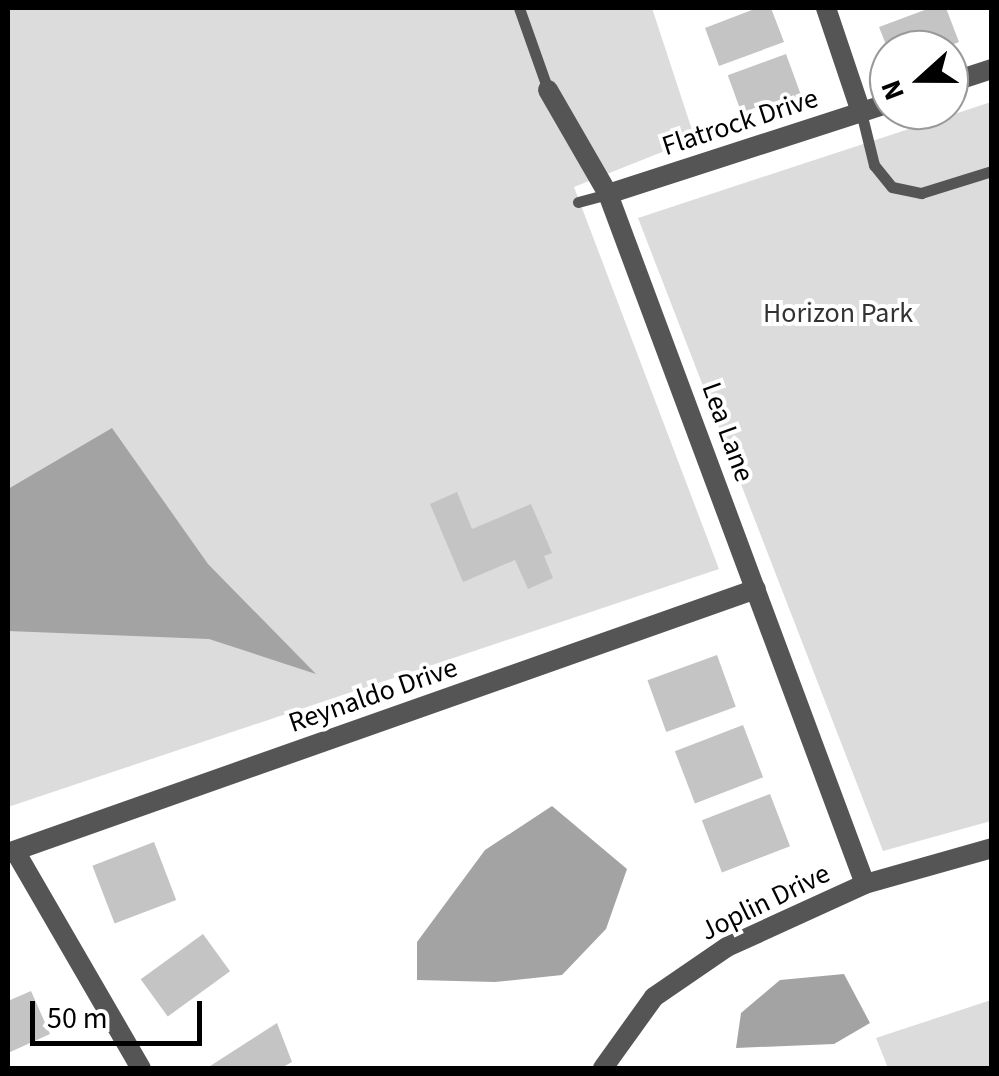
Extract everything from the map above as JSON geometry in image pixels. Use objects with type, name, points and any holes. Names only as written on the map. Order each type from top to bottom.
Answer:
[{"type":"street","points":[[826,8],[861,112]]},
{"type":"street","name":"Lea Lane","points":[[548,90],[608,194],[865,884]]},
{"type":"street","name":"Flatrock Drive","points":[[608,194],[869,109]]},
{"type":"street","name":"Reynaldo Drive","points":[[11,852],[756,589]]},
{"type":"street","name":"Joplin Drive","points":[[603,1068],[654,997],[727,947],[865,884],[992,848]]},
{"type":"street","points":[[11,852],[141,1068]]},
{"type":"lane","name":"Lea Lane","points":[[519,8],[548,90]]},
{"type":"lane","points":[[861,112],[874,165],[892,187],[920,194],[992,171]]},
{"type":"lane","points":[[578,202],[608,194]]},
{"type":"green space","points":[[8,8],[652,8],[695,139],[574,187],[719,569],[8,807]]},
{"type":"green space","name":"Horizon Park","points":[[991,102],[991,821],[883,851],[638,218],[906,130],[969,130],[969,109]]},
{"type":"green space","points":[[991,1000],[991,1068],[888,1068],[876,1038]]},
{"type":"shaded area","points":[[112,428],[208,564],[316,674],[209,639],[8,631],[8,489]]},
{"type":"shaded area","points":[[552,806],[627,869],[606,929],[562,975],[495,982],[417,980],[417,942],[485,850]]},
{"type":"shaded area","points":[[844,974],[870,1023],[834,1044],[736,1048],[741,1013],[780,980]]},
{"type":"building","points":[[757,8],[771,8],[784,42],[719,66],[705,28]]},
{"type":"building","points":[[930,8],[946,8],[954,30],[880,30],[879,27]]},
{"type":"building","points":[[786,54],[801,95],[743,117],[728,75]]},
{"type":"building","points":[[457,492],[472,529],[531,504],[552,553],[544,556],[553,578],[528,589],[515,560],[463,582],[430,504]]},
{"type":"building","points":[[717,655],[736,707],[666,732],[647,680]]},
{"type":"building","points":[[743,725],[763,777],[695,803],[675,751]]},
{"type":"building","points":[[770,794],[790,846],[722,872],[702,820]]},
{"type":"building","points":[[154,842],[176,900],[115,924],[92,866]]},
{"type":"building","points":[[203,934],[230,971],[168,1016],[141,979]]},
{"type":"building","points":[[31,991],[50,1034],[8,1053],[8,1001]]},
{"type":"building","points":[[277,1023],[292,1062],[281,1068],[207,1068]]}]
